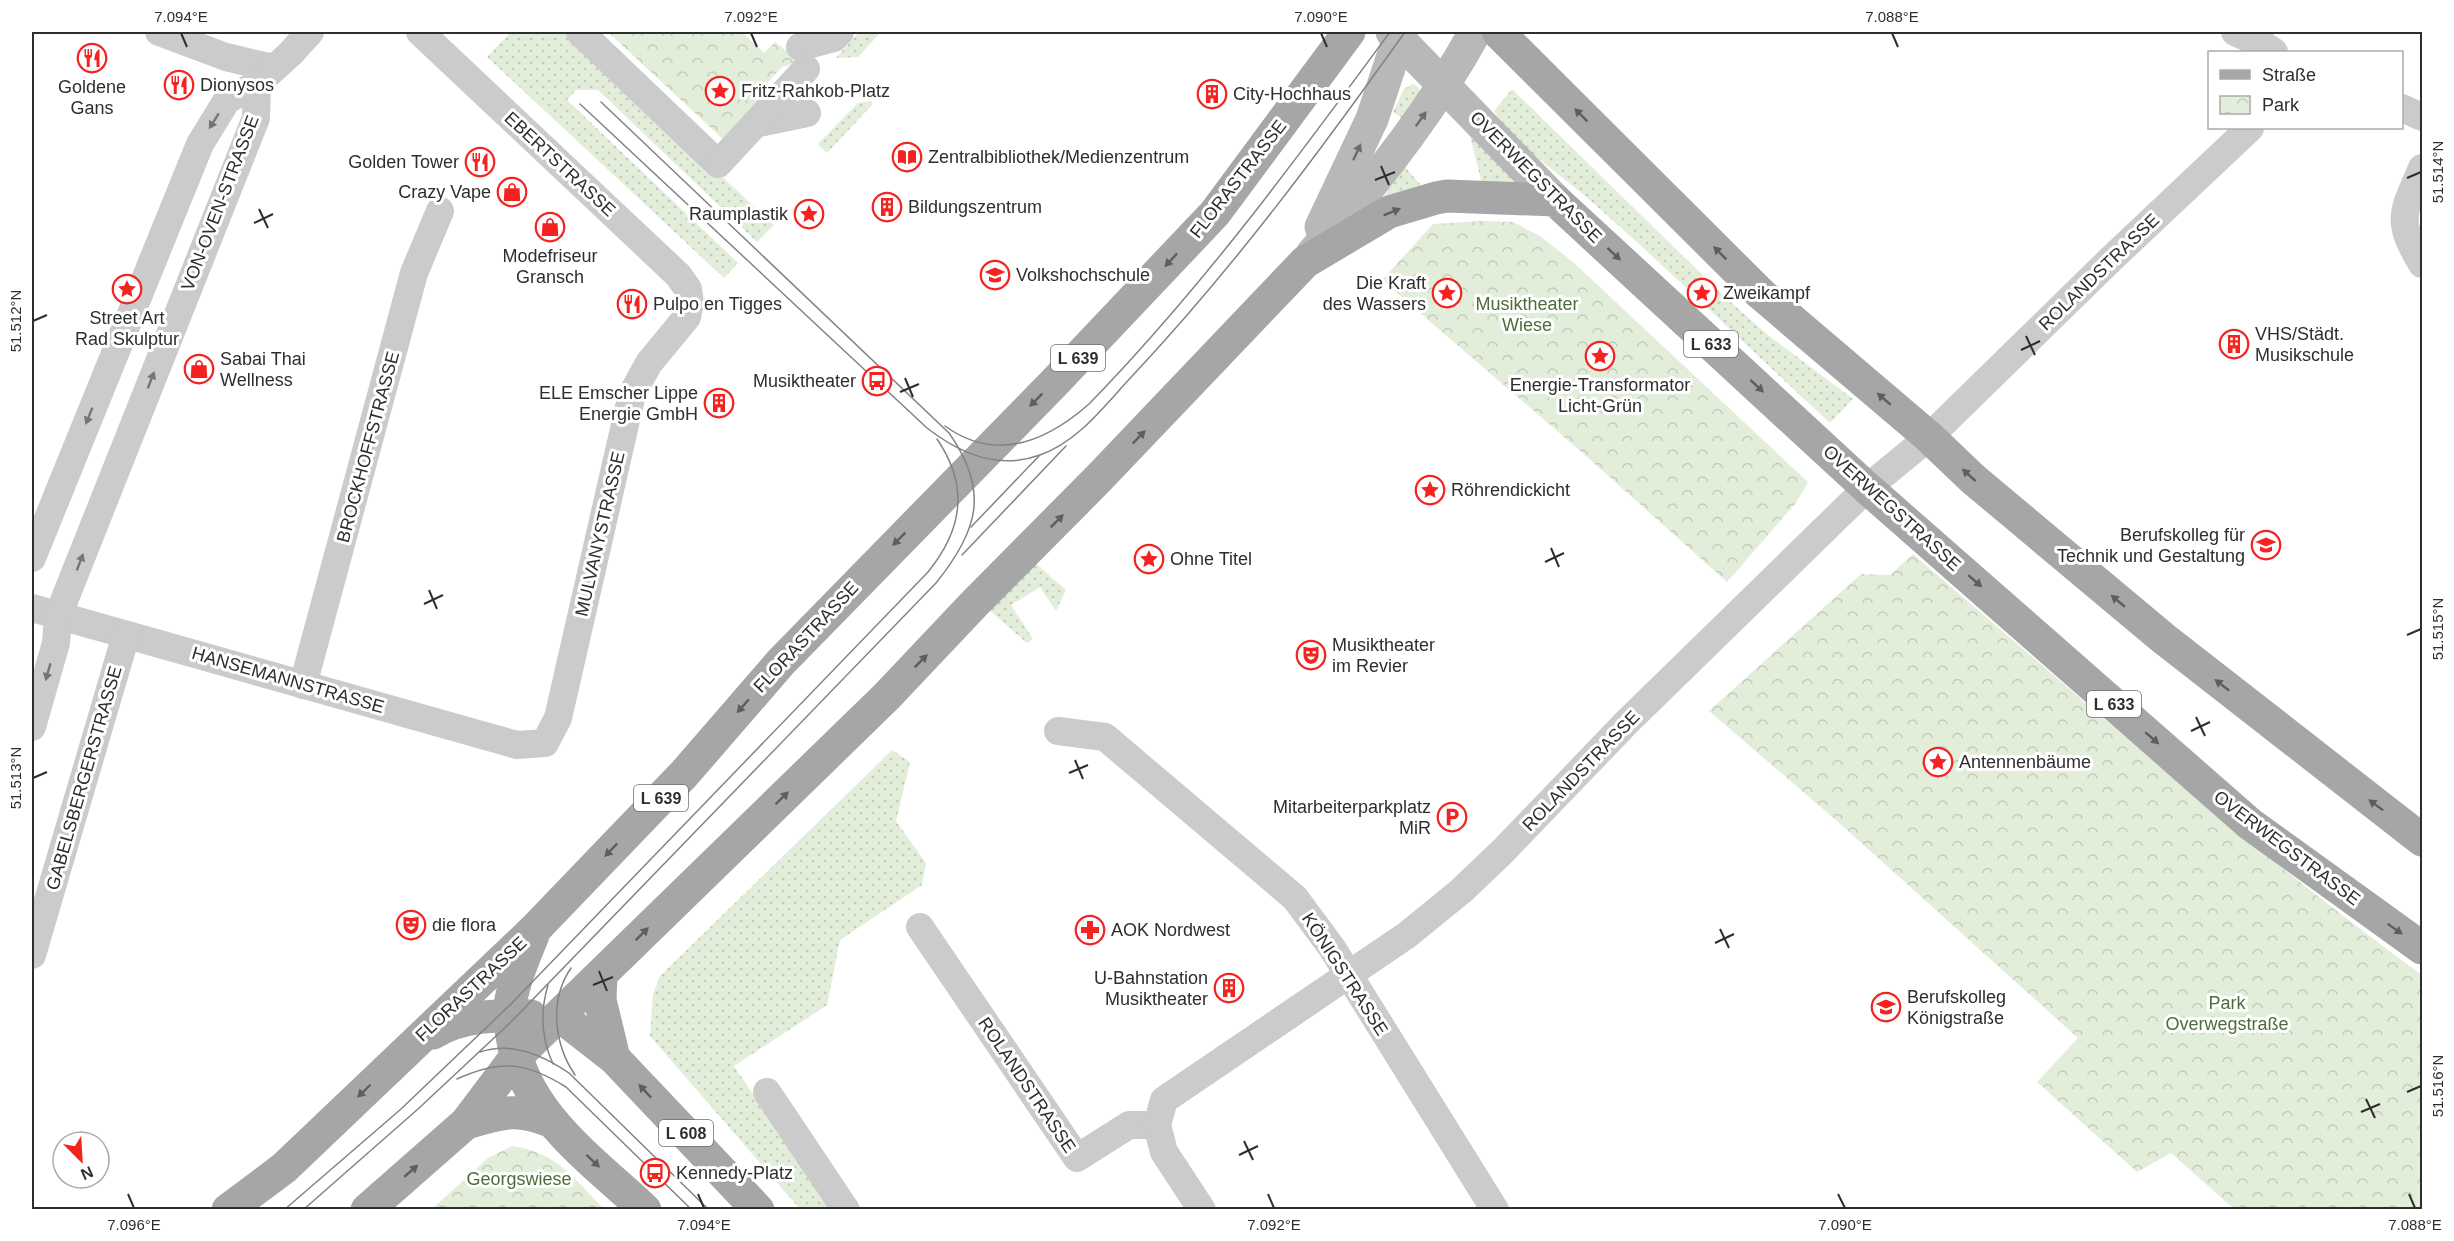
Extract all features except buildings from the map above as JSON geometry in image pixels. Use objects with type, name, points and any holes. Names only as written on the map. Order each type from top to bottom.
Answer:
[{"type":"main road","name":"FLORASTRASSE","points":[[228,1209],[284,1168],[536,928],[684,774],[789,654],[1054,383],[1215,213],[1349,32]]},
{"type":"main road","points":[[367,1209],[466,1123],[515,1058],[937,645],[1305,262],[1350,212],[1406,141],[1444,85],[1475,32]]},
{"type":"main road","points":[[1498,32],[1761,294],[1929,437],[1973,478],[2163,638],[2422,840]]},
{"type":"main road","points":[[1305,262],[1372,119],[1398,34]]},
{"type":"main road","name":"OVERWEGSTRASSE","points":[[1398,34],[1555,200],[1867,488],[2250,824],[2422,948]]},
{"type":"main road","points":[[1305,262],[1389,212],[1436,198],[1447,196],[1555,200]]},
{"type":"main road","points":[[536,928],[517,976],[509,1015],[515,1058],[528,1089],[550,1121],[645,1209]]},
{"type":"main road","points":[[601,975],[600,1000],[614,1058]]},
{"type":"main road","points":[[406,1050],[439,1030],[465,1019],[509,1015],[560,1016]]},
{"type":"main road","name":"L 608","points":[[560,1016],[614,1058],[758,1209]]},
{"type":"main road","points":[[466,1123],[514,1111],[529,1112],[550,1121]]},
{"type":"street","points":[[159,32],[226,57],[265,76],[310,32]]},
{"type":"street","name":"EBERTSTRASSE","points":[[420,32],[678,274],[688,289],[690,303]]},
{"type":"street","points":[[580,32],[715,161],[755,124],[803,58],[840,32]]},
{"type":"street","points":[[2235,32],[2272,51]]},
{"type":"street","name":"VON-OVEN-STRASSE","points":[[32,558],[200,144],[227,100],[265,76]]},
{"type":"street","name":"VON-OVEN-STRASSE","points":[[45,612],[256,118],[265,76]]},
{"type":"street","points":[[2403,108],[2422,117]]},
{"type":"street","points":[[755,124],[807,112]]},
{"type":"street","name":"ROLANDSTRASSE","points":[[920,927],[1077,1158],[1129,1125],[1157,1125],[1164,1100],[1407,935],[1461,891],[1503,851],[1627,722],[1867,488],[1929,437],[2110,260],[2249,129]]},
{"type":"street","points":[[2422,168],[2405,209],[2404,226],[2422,264]]},
{"type":"street","name":"BROCKHOFFSTRASSE","points":[[303,685],[414,273],[440,211]]},
{"type":"street","name":"MULVANYSTRASSE","points":[[545,743],[558,718],[632,394],[649,363],[687,317],[690,303]]},
{"type":"street","points":[[32,727],[56,643],[45,612]]},
{"type":"street","name":"HANSEMANNSTRASSE","points":[[45,612],[517,745],[545,743]]},
{"type":"street","name":"GABELSBERGERSTRASSE","points":[[32,949],[126,635]]},
{"type":"street","name":"KÖNIGSTRASSE","points":[[1058,731],[1105,737],[1294,898],[1332,948],[1495,1209]]},
{"type":"street","points":[[767,1092],[846,1209]]},
{"type":"street","points":[[1157,1125],[1164,1152],[1202,1209]]},
{"type":"green space","points":[[511,32],[566,32],[774,225],[757,242],[598,90],[576,90],[567,100],[738,263],[724,278],[487,57]]},
{"type":"green space","points":[[608,32],[742,32],[764,53],[775,42],[796,58],[795,63],[782,67],[759,92],[761,108],[727,143]]},
{"type":"green space","points":[[859,32],[881,32],[858,57],[836,58]]},
{"type":"green space","points":[[1413,84],[1420,92],[1404,119],[1393,112],[1404,89]]},
{"type":"green space","points":[[1512,89],[1726,298],[1768,335],[1853,399],[1830,423],[1629,235],[1517,138],[1494,111]]},
{"type":"green space","points":[[872,101],[872,105],[827,153],[818,144],[858,103]]},
{"type":"green space","points":[[1470,136],[1524,190],[1482,184]]},
{"type":"green space","points":[[1405,167],[1426,191],[1377,206]]},
{"type":"green space","name":"Musiktheater Wiese","points":[[1513,222],[1540,236],[1573,262],[1808,482],[1796,503],[1727,582],[1586,456],[1382,280],[1433,224]]},
{"type":"green space","name":"Park Overwegstraße","points":[[1913,554],[2227,823],[2356,926],[2422,975],[2422,1209],[2234,1209],[2171,1153],[2137,1172],[2037,1082],[2078,1038],[1837,821],[1709,711],[1861,574],[1890,575]]},
{"type":"green space","points":[[1034,562],[1066,590],[1056,611],[1040,587],[1011,605],[1033,639],[1027,643],[988,609]]},
{"type":"green space","points":[[892,750],[910,762],[896,821],[926,863],[922,885],[840,940],[827,1005],[734,1066],[830,1209],[800,1209],[650,1036],[653,994],[660,976]]},
{"type":"green space","name":"Georgswiese","points":[[512,1146],[541,1154],[564,1168],[604,1209],[432,1209],[488,1158]]},
{"type":"tram line","points":[[945,426],[964,437],[983,443],[1002,445],[1020,443],[1056,428],[1089,404],[1170,316],[1208,270],[1283,176],[1390,32]]},
{"type":"tram line","points":[[580,104],[927,428],[952,445],[966,451],[995,460],[1010,461],[1040,455],[1054,449],[1080,431],[1103,408],[1208,291],[1276,207],[1405,32]]},
{"type":"tram line","points":[[303,1210],[418,1109],[510,1023],[936,583],[962,546],[974,510],[974,492],[970,474],[962,454],[949,433],[601,102]]},
{"type":"tram line","points":[[284,1210],[401,1109],[511,1004],[928,572],[949,540],[958,507],[954,474],[937,439]]},
{"type":"tram line","points":[[962,555],[1066,446]]},
{"type":"tram line","points":[[971,527],[1039,456]]},
{"type":"tram line","points":[[571,968],[559,994],[557,1022],[562,1050],[575,1075]]},
{"type":"tram line","points":[[548,985],[543,1025],[546,1044],[553,1064]]},
{"type":"tram line","points":[[480,1052],[492,1049],[515,1049],[538,1056],[569,1073],[709,1210]]},
{"type":"tram line","points":[[457,1079],[487,1068],[500,1066],[525,1068],[552,1079],[566,1087],[692,1210]]},
{"type":"place","name":"Goldene Gans","points":[[92,58]]},
{"type":"place","name":"Dionysos","points":[[179,85]]},
{"type":"place","name":"Fritz-Rahkob-Platz","points":[[720,91]]},
{"type":"place","name":"City-Hochhaus","points":[[1212,94]]},
{"type":"place","name":"Zentralbibliothek/Medienzentrum","points":[[907,157]]},
{"type":"place","name":"Golden Tower","points":[[480,162]]},
{"type":"place","name":"Crazy Vape","points":[[512,192]]},
{"type":"place","name":"Bildungszentrum","points":[[887,207]]},
{"type":"place","name":"Raumplastik","points":[[809,214]]},
{"type":"place","name":"Modefriseur Gransch","points":[[550,227]]},
{"type":"place","name":"Volkshochschule","points":[[995,275]]},
{"type":"place","name":"Street Art Rad Skulptur","points":[[127,289]]},
{"type":"place","name":"Die Kraft des Wassers","points":[[1447,293]]},
{"type":"place","name":"Zweikampf","points":[[1702,293]]},
{"type":"place","name":"Pulpo en Tigges","points":[[632,304]]},
{"type":"place","name":"VHS/Städt. Musikschule","points":[[2234,344]]},
{"type":"place","name":"Energie-Transformator Licht-Grün","points":[[1600,356]]},
{"type":"place","name":"Sabai Thai Wellness","points":[[199,369]]},
{"type":"place","name":"Musiktheater","points":[[877,381]]},
{"type":"place","name":"ELE Emscher Lippe Energie GmbH","points":[[719,403]]},
{"type":"place","name":"Röhrendickicht","points":[[1430,490]]},
{"type":"place","name":"Berufskolleg für Technik und Gestaltung","points":[[2266,545]]},
{"type":"place","name":"Ohne Titel","points":[[1149,559]]},
{"type":"place","name":"Musiktheater im Revier","points":[[1311,655]]},
{"type":"place","name":"Antennenbäume","points":[[1938,762]]},
{"type":"place","name":"Mitarbeiterparkplatz MiR","points":[[1452,817]]},
{"type":"place","name":"die flora","points":[[411,925]]},
{"type":"place","name":"AOK Nordwest","points":[[1090,930]]},
{"type":"place","name":"U-Bahnstation Musiktheater","points":[[1229,988]]},
{"type":"place","name":"Berufskolleg Königstraße","points":[[1886,1007]]},
{"type":"place","name":"Kennedy-Platz","points":[[655,1173]]}]
